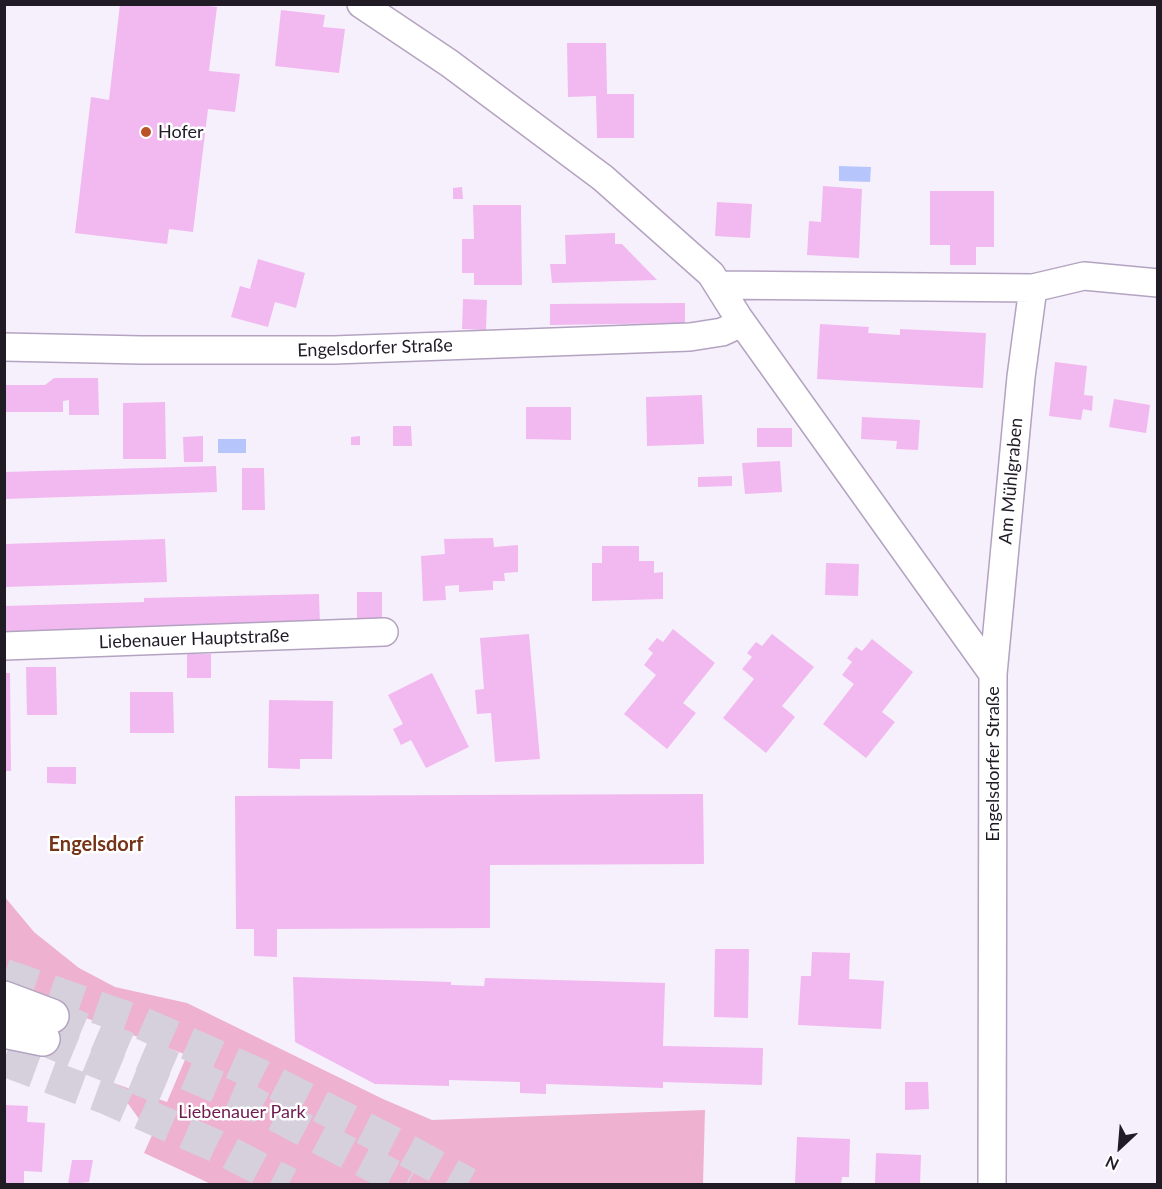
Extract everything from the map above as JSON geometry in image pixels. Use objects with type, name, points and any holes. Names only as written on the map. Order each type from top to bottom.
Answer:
[{"type":"main road","points":[[4,998],[47,1028],[4,1030]]},
{"type":"street","name":"Engelsdorfer Straße","points":[[361,4],[449,63],[603,178],[711,274],[738,317],[993,674],[992,1185]]},
{"type":"street","points":[[719,285],[1033,288],[1084,276],[1158,283]]},
{"type":"street","name":"Am Mühlgraben","points":[[993,674],[1021,377],[1033,288]]},
{"type":"street","name":"Engelsdorfer Straße","points":[[4,347],[334,350],[690,337],[722,332],[733,327],[738,317]]},
{"type":"street","name":"Liebenauer Hauptstraße","points":[[4,646],[384,632]]},
{"type":"green space","name":"Liebenauer Park","points":[[4,896],[34,932],[79,968],[115,987],[187,1003],[383,1099],[432,1120],[705,1110],[703,1184],[211,1184],[144,1153],[153,1133],[144,1126],[108,1081],[167,1102],[187,1055],[4,988]]},
{"type":"water","points":[[839,166],[871,167],[870,182],[839,181]]},
{"type":"water","points":[[218,439],[246,439],[246,453],[218,453]]},
{"type":"building","name":"Hofer","points":[[120,4],[194,4],[217,7],[209,71],[240,74],[235,112],[208,109],[193,232],[169,229],[167,244],[75,233],[91,97],[109,100]]},
{"type":"building","points":[[281,10],[325,15],[323,27],[345,29],[339,73],[275,66]]},
{"type":"building","points":[[567,43],[606,43],[607,94],[634,94],[634,138],[597,138],[596,96],[568,97]]},
{"type":"building","points":[[823,186],[862,189],[859,258],[807,255],[809,221],[821,222]]},
{"type":"building","points":[[462,187],[463,199],[453,199],[453,188]]},
{"type":"building","points":[[930,191],[994,191],[994,247],[976,247],[976,265],[950,265],[950,245],[930,245]]},
{"type":"building","points":[[717,202],[752,204],[750,238],[715,236]]},
{"type":"building","points":[[473,205],[521,205],[522,285],[474,285],[474,273],[462,273],[462,239],[474,239]]},
{"type":"building","points":[[615,233],[615,244],[622,244],[657,280],[552,283],[550,264],[566,264],[565,235]]},
{"type":"building","points":[[258,259],[305,273],[296,308],[275,302],[268,327],[231,317],[240,286],[250,289]]},
{"type":"building","points":[[463,299],[487,300],[486,330],[462,329]]},
{"type":"building","points":[[685,303],[685,323],[550,325],[550,304]]},
{"type":"building","points":[[820,324],[869,327],[868,333],[900,335],[900,329],[986,333],[983,388],[817,379]]},
{"type":"building","points":[[1055,362],[1087,366],[1084,395],[1093,396],[1092,411],[1083,409],[1081,420],[1049,416]]},
{"type":"building","points":[[54,378],[98,378],[99,415],[69,415],[69,400],[63,401],[63,412],[4,412],[4,385],[45,385]]},
{"type":"building","points":[[702,395],[704,444],[647,446],[646,397]]},
{"type":"building","points":[[1114,399],[1150,405],[1146,433],[1109,427]]},
{"type":"building","points":[[165,402],[166,459],[123,459],[123,403]]},
{"type":"building","points":[[526,407],[571,407],[571,440],[526,439]]},
{"type":"building","points":[[862,417],[920,420],[918,450],[896,449],[897,441],[861,439]]},
{"type":"building","points":[[393,426],[411,426],[412,446],[393,446]]},
{"type":"building","points":[[757,428],[792,428],[792,447],[757,447]]},
{"type":"building","points":[[203,436],[203,462],[184,462],[183,437]]},
{"type":"building","points":[[360,436],[360,445],[351,445],[351,437]]},
{"type":"building","points":[[780,461],[782,492],[745,494],[742,463]]},
{"type":"building","points":[[216,466],[217,492],[4,499],[4,472]]},
{"type":"building","points":[[242,468],[264,468],[265,510],[242,510]]},
{"type":"building","points":[[732,476],[732,486],[698,487],[698,477]]},
{"type":"building","points":[[493,538],[494,547],[518,545],[518,572],[504,573],[505,581],[493,581],[493,590],[459,592],[459,585],[445,586],[446,600],[423,601],[421,556],[445,554],[444,539]]},
{"type":"building","points":[[165,539],[167,582],[4,587],[4,544]]},
{"type":"building","points":[[602,546],[639,546],[639,561],[654,561],[654,573],[663,572],[663,599],[592,601],[592,563],[602,563]]},
{"type":"building","points":[[826,563],[859,564],[858,596],[825,595]]},
{"type":"building","points":[[357,592],[382,592],[382,621],[357,621]]},
{"type":"building","points":[[319,594],[320,626],[4,634],[4,606],[144,602],[144,598]]},
{"type":"building","points":[[673,629],[715,663],[683,703],[696,713],[667,749],[624,714],[656,675],[644,665],[653,653],[648,649],[657,638],[663,642]]},
{"type":"building","points":[[529,634],[540,759],[495,762],[491,713],[477,714],[475,690],[484,689],[480,638]]},
{"type":"building","points":[[772,634],[814,667],[782,706],[795,717],[766,753],[723,718],[754,679],[742,669],[752,657],[747,653],[756,642],[762,646]]},
{"type":"building","points":[[872,639],[913,672],[882,712],[895,722],[866,758],[823,724],[854,684],[842,675],[852,662],[847,658],[856,647],[862,651]]},
{"type":"building","points":[[187,654],[211,654],[211,678],[187,678]]},
{"type":"building","points":[[26,667],[56,667],[57,715],[27,715]]},
{"type":"building","points":[[4,673],[10,673],[11,771],[4,771]]},
{"type":"building","points":[[432,673],[469,747],[426,768],[411,740],[401,745],[393,729],[403,724],[388,695]]},
{"type":"building","points":[[130,692],[173,692],[174,733],[130,733]]},
{"type":"building","points":[[269,700],[333,701],[332,759],[300,759],[300,769],[268,768]]},
{"type":"building","points":[[47,767],[76,767],[76,784],[47,783]]},
{"type":"building","points":[[703,794],[704,864],[490,865],[490,928],[277,929],[277,957],[254,956],[254,929],[236,929],[235,796]]},
{"type":"building","points":[[715,949],[749,949],[748,1018],[714,1017]]},
{"type":"building","points":[[812,952],[850,953],[849,979],[884,981],[881,1029],[798,1025],[801,976],[811,976]]},
{"type":"building","points":[[293,977],[451,982],[451,985],[484,986],[485,978],[665,983],[663,1046],[763,1048],[762,1085],[663,1082],[663,1088],[546,1084],[546,1094],[520,1093],[520,1082],[449,1080],[449,1086],[375,1084],[295,1042]]},
{"type":"building","points":[[905,1082],[928,1082],[929,1109],[905,1110]]},
{"type":"building","points":[[4,1105],[28,1106],[27,1122],[45,1123],[42,1172],[24,1171],[24,1184],[4,1184]]},
{"type":"building","points":[[797,1137],[850,1139],[849,1177],[842,1177],[841,1184],[795,1184]]},
{"type":"building","points":[[876,1153],[921,1155],[920,1184],[875,1184]]},
{"type":"building","points":[[72,1160],[93,1160],[89,1182],[68,1184]]},
{"type":"tunnel","points":[[4,975],[139,1022],[253,1072],[399,1146],[468,1184]]},
{"type":"tunnel","points":[[52,1016],[241,1097],[408,1184]]},
{"type":"tunnel","points":[[43,1039],[171,1092]]},
{"type":"tunnel","points":[[4,1060],[104,1097],[216,1146],[289,1184]]},
{"type":"place","name":"Hofer","points":[[146,132]]},
{"type":"district","name":"Engelsdorf","points":[[96,845]]}]
